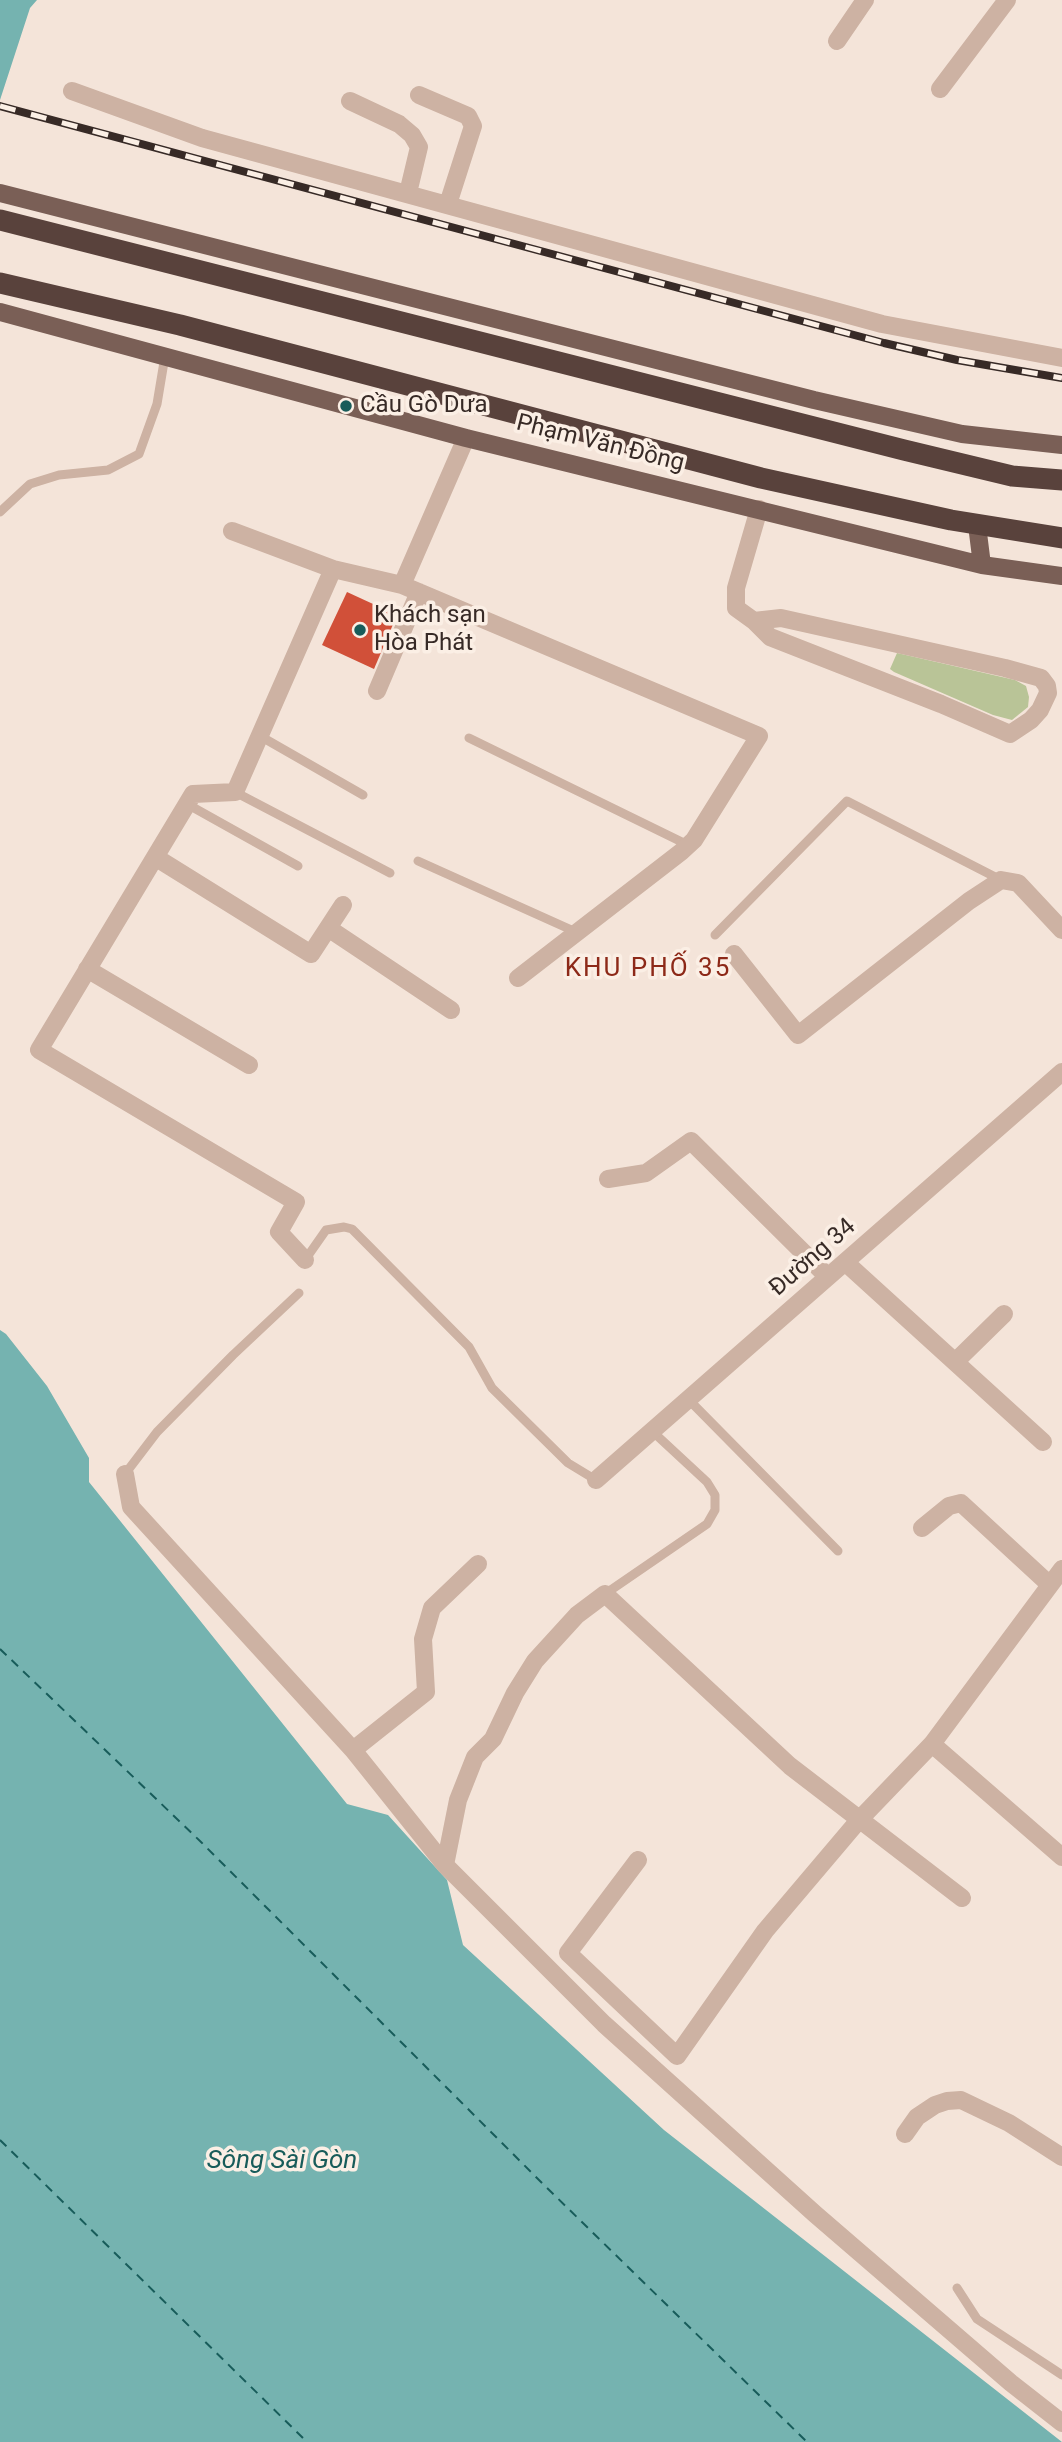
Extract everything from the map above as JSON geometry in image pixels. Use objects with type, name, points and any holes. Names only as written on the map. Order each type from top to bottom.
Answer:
[{"type":"highway","points":[[0,220],[931,457],[1012,476],[1062,480]]},
{"type":"highway","name":"Phạm Văn Đồng","points":[[8,285],[180,325],[761,478],[977,525],[1062,538]]},
{"type":"main road","points":[[0,193],[814,400],[962,434],[1062,444]]},
{"type":"main road","name":"Phạm Văn Đồng","points":[[4,313],[466,438],[982,565],[1062,576]]},
{"type":"main road","points":[[977,525],[982,565]]},
{"type":"street","points":[[837,41],[865,0]]},
{"type":"street","points":[[940,89],[1007,0]]},
{"type":"street","points":[[72,91],[202,138],[883,324],[1062,358]]},
{"type":"street","points":[[419,95],[468,116],[472,125],[448,204]]},
{"type":"street","points":[[350,101],[399,124],[412,135],[419,147],[408,193]]},
{"type":"street","points":[[377,691],[410,588],[466,438]]},
{"type":"street","points":[[754,621],[781,618],[1005,668],[1041,678],[1048,693],[1041,710],[1010,734],[942,704],[770,637],[736,608],[736,588],[759,509]]},
{"type":"street","points":[[232,531],[333,569],[410,588],[759,736],[688,845],[519,978]]},
{"type":"street","points":[[305,1260],[279,1233],[296,1202],[39,1051],[193,794],[235,792],[333,569]]},
{"type":"street","points":[[155,857],[311,954],[342,905]]},
{"type":"street","points":[[734,954],[798,1035],[970,901],[1001,880],[1018,883],[1062,930]]},
{"type":"street","points":[[328,928],[451,1010]]},
{"type":"street","points":[[87,969],[249,1065]]},
{"type":"street","name":"Đường 34","points":[[596,1480],[1062,1072]]},
{"type":"street","points":[[608,1179],[646,1173],[691,1142],[828,1276]]},
{"type":"street","points":[[845,1262],[1043,1442]]},
{"type":"street","points":[[955,1362],[1004,1314]]},
{"type":"street","points":[[125,1474],[131,1507],[353,1750],[445,1865],[604,2024],[826,2223],[1011,2383],[1062,2423]]},
{"type":"street","points":[[922,1528],[949,1506],[961,1503],[1050,1586]]},
{"type":"street","points":[[353,1750],[426,1692],[423,1639],[432,1608],[478,1564]]},
{"type":"street","points":[[638,1860],[568,1954],[677,2056],[765,1931],[859,1820],[932,1744],[1062,1569]]},
{"type":"street","points":[[445,1865],[458,1800],[475,1757],[493,1739],[515,1693],[535,1661],[577,1615],[605,1594],[790,1766],[962,1898]]},
{"type":"street","points":[[932,1744],[1062,1857]]},
{"type":"street","points":[[905,2134],[917,2118],[935,2105],[961,2100],[1009,2123],[1062,2157]]},
{"type":"lane","points":[[0,512],[30,484],[59,475],[108,470],[139,454],[157,404],[165,356]]},
{"type":"lane","points":[[260,736],[363,795]]},
{"type":"lane","points":[[469,738],[688,845]]},
{"type":"lane","points":[[235,792],[390,873]]},
{"type":"lane","points":[[715,935],[846,801],[1001,880]]},
{"type":"lane","points":[[187,804],[298,866]]},
{"type":"lane","points":[[418,860],[577,933]]},
{"type":"lane","points":[[305,1260],[326,1230],[344,1227],[352,1229],[469,1347],[492,1388],[568,1463],[596,1480]]},
{"type":"lane","points":[[125,1474],[157,1432],[233,1354],[299,1293]]},
{"type":"lane","points":[[688,1399],[838,1551]]},
{"type":"lane","points":[[605,1594],[707,1524],[715,1510],[715,1494],[707,1482],[652,1430]]},
{"type":"lane","points":[[957,2288],[977,2319],[1062,2375]]},
{"type":"green space","points":[[897,653],[1015,680],[1026,686],[1028,707],[1012,720],[993,715],[894,672],[890,669]]},
{"type":"water","points":[[0,0],[37,0],[30,8],[0,100]]},
{"type":"water","name":"Sông Sài Gòn","points":[[0,1330],[47,1386],[89,1458],[89,1482],[347,1804],[388,1815],[447,1880],[463,1945],[664,2130],[1062,2442],[0,2442]]},
{"type":"building","name":"Khách sạn Hòa Phát","points":[[347,592],[397,615],[374,669],[322,645]]},
{"type":"ferry route","points":[[0,1649],[201,1842],[542,2183],[807,2442]]},
{"type":"ferry route","points":[[0,2140],[307,2442]]},
{"type":"railway","points":[[0,106],[884,343],[957,360],[1062,378]]},
{"type":"place","name":"Cầu Gò Dưa","points":[[346,406]]},
{"type":"place","name":"Khách sạn Hòa Phát","points":[[360,630]]},
{"type":"district","name":"KHU PHỐ 35","points":[[648,969]]}]
